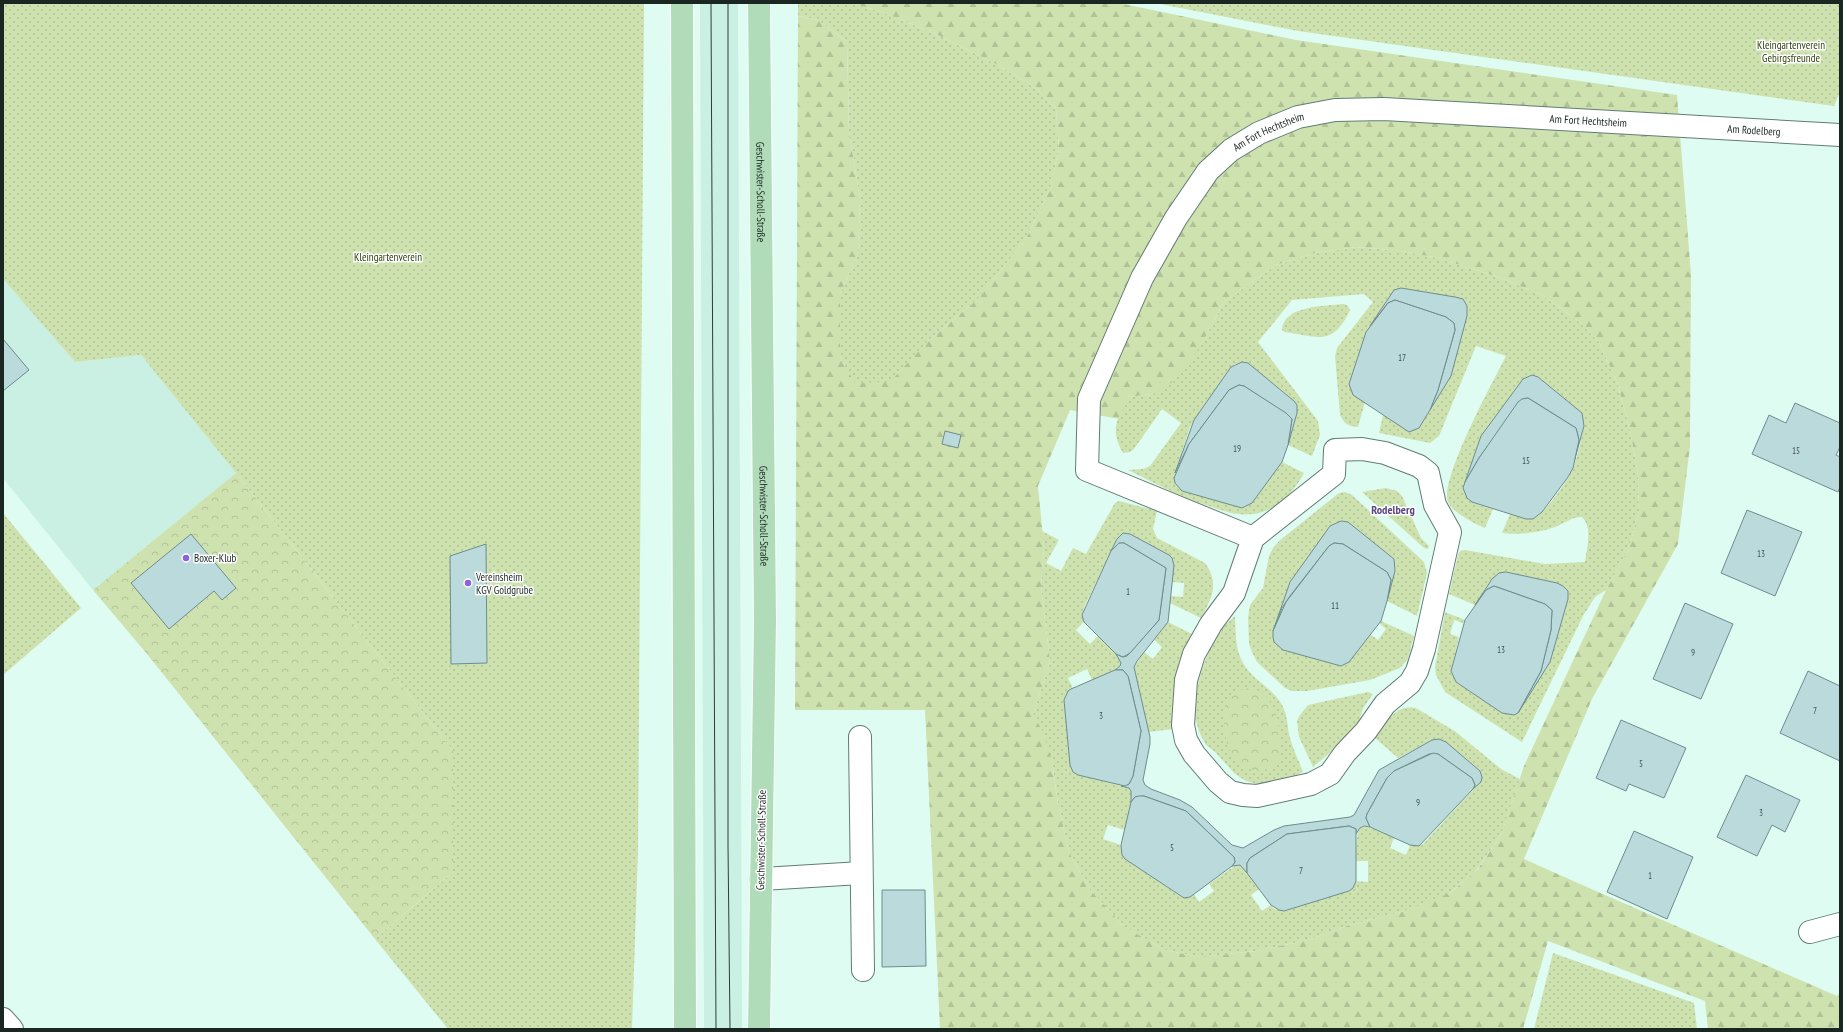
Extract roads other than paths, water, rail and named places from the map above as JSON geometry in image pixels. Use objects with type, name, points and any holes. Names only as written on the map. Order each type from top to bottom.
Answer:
[{"type":"main road","points":[[682,3],[685,1029]]},
{"type":"main road","name":"Geschwister-Scholl-Straße","points":[[758,3],[765,620],[759,1029]]},
{"type":"street","name":"Am Fort Hechtsheim","points":[[1253,538],[1086,470],[1089,399],[1142,278],[1176,218],[1208,171],[1230,150],[1259,133],[1298,117],[1335,110],[1384,109],[1667,126]]},
{"type":"street","name":"Am Rodelberg","points":[[1667,126],[1840,135]]},
{"type":"street","points":[[1362,449],[1403,458],[1419,466],[1428,473],[1435,505],[1450,532],[1424,649],[1417,671],[1410,683],[1385,704],[1366,731],[1345,753],[1330,774],[1311,784],[1257,796],[1230,792],[1218,782],[1194,754],[1186,740],[1183,725],[1186,680],[1192,660],[1212,624],[1234,593],[1253,538],[1334,474],[1335,450],[1362,449]]},
{"type":"street","points":[[860,737],[863,970]]},
{"type":"street","points":[[761,879],[861,873]]},
{"type":"street","points":[[1810,932],[1840,924]]},
{"type":"street","points":[[3,1019],[12,1029]]},
{"type":"tram line","points":[[711,3],[716,1029]]},
{"type":"tram line","points":[[728,3],[728,845],[730,1029]]},
{"type":"place","name":"Boxer-Klub","points":[[186,558]]},
{"type":"place","name":"Vereinsheim KGV Goldgrube","points":[[468,583]]},
{"type":"district","name":"Rodelberg","points":[[1393,509]]},
{"type":"park label","name":"Kleingartenverein Gebirgsfreunde","points":[[1791,51]]},
{"type":"park label","name":"Kleingartenverein","points":[[388,257]]}]
